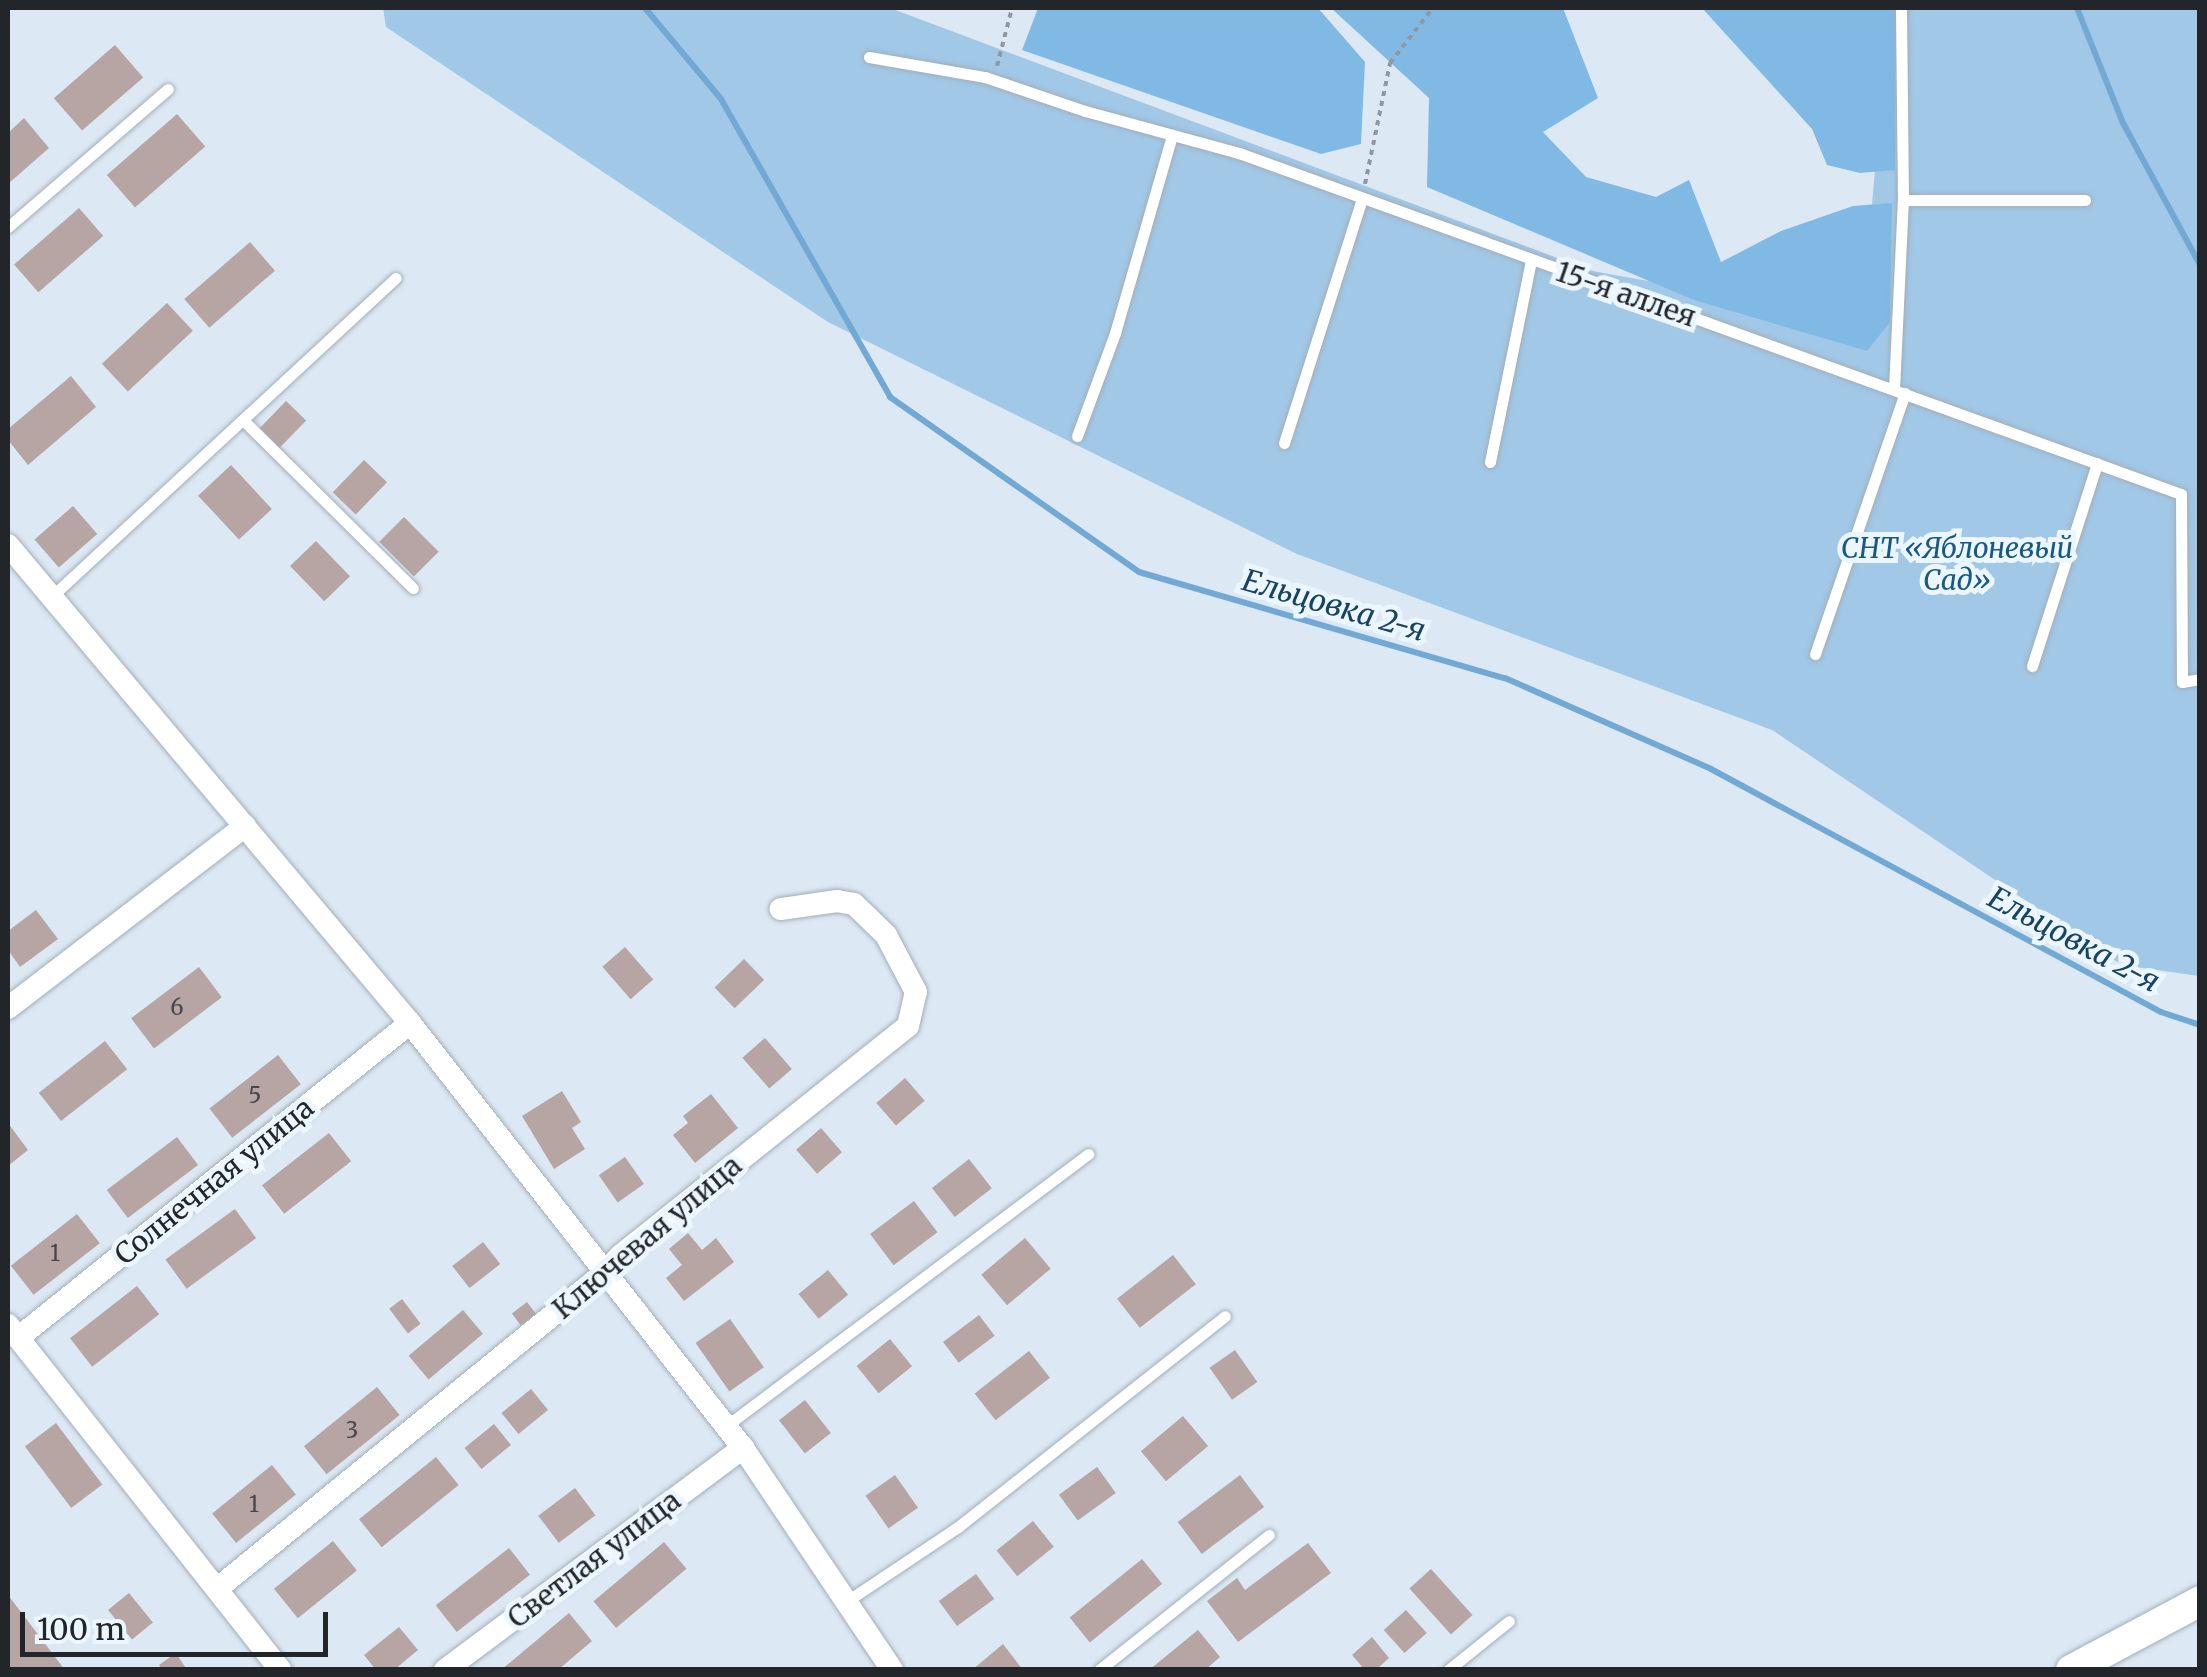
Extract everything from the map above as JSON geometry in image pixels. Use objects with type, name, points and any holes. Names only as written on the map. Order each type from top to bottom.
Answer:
[{"type":"main road","points":[[2072,1670],[2200,1601]]},
{"type":"street","points":[[8,546],[410,1023],[743,1448],[892,1670]]},
{"type":"street","points":[[8,1008],[245,826]]},
{"type":"street","name":"Ключевая улица","points":[[218,1588],[621,1255],[908,1026],[916,992],[886,935],[854,904],[837,901],[781,909]]},
{"type":"street","name":"Солнечная улица","points":[[13,1332],[410,1023]]},
{"type":"street","points":[[13,1332],[280,1670]]},
{"type":"street","name":"Светлая улица","points":[[445,1670],[743,1448]]},
{"type":"lane","points":[[1815,654],[1899,392],[1901,8]]},
{"type":"lane","name":"15-я аллея","points":[[869,57],[994,80],[1239,153],[2181,494],[2182,682],[2200,680]]},
{"type":"lane","points":[[8,227],[168,89]]},
{"type":"lane","points":[[1077,436],[1115,333],[1172,135]]},
{"type":"lane","points":[[1284,443],[1362,198]]},
{"type":"lane","points":[[1903,200],[2085,200]]},
{"type":"lane","points":[[1490,462],[1531,260]]},
{"type":"lane","points":[[50,598],[395,278]]},
{"type":"lane","points":[[243,420],[412,588]]},
{"type":"lane","points":[[2032,666],[2096,464]]},
{"type":"lane","points":[[726,1426],[1088,1154]]},
{"type":"lane","points":[[844,1603],[958,1527],[1225,1316]]},
{"type":"lane","points":[[1098,1670],[1269,1535]]},
{"type":"lane","points":[[1448,1670],[1508,1621]]},
{"type":"path","points":[[994,80],[1012,8]]},
{"type":"path","points":[[1362,198],[1390,63],[1433,8]]},
{"type":"green space","name":"СНТ «Яблоневый Сад»","points":[[383,8],[890,8],[1592,271],[1756,300],[1860,343],[1889,8],[2199,8],[2199,976],[2122,965],[1772,730],[1297,554],[828,322],[386,27]]},
{"type":"shaded area","points":[[1038,8],[1318,8],[1365,62],[1361,144],[1321,154],[1022,50]]},
{"type":"shaded area","points":[[1331,8],[1563,8],[1598,98],[1543,132],[1586,177],[1656,197],[1689,180],[1721,262],[1781,231],[1853,206],[1892,203],[1890,322],[1867,351],[1694,300],[1427,187],[1429,98]]},
{"type":"shaded area","points":[[1702,8],[1896,8],[1895,170],[1860,173],[1827,165],[1812,129]]},
{"type":"building","points":[[115,45],[143,77],[82,131],[54,98]]},
{"type":"building","points":[[177,114],[205,146],[135,207],[107,175]]},
{"type":"building","points":[[24,118],[49,148],[8,184],[8,133]]},
{"type":"building","points":[[79,208],[103,236],[38,292],[14,264]]},
{"type":"building","points":[[250,242],[275,271],[209,328],[184,299]]},
{"type":"building","points":[[167,303],[193,331],[128,391],[102,364]]},
{"type":"building","points":[[71,376],[96,407],[28,465],[8,440],[8,429]]},
{"type":"building","points":[[286,401],[306,420],[279,449],[259,429]]},
{"type":"building","points":[[364,460],[387,482],[356,515],[333,492]]},
{"type":"building","points":[[231,465],[272,509],[239,540],[198,496]]},
{"type":"building","points":[[73,506],[97,534],[59,567],[35,539]]},
{"type":"building","points":[[404,517],[439,552],[414,576],[379,542]]},
{"type":"building","points":[[316,541],[350,576],[324,601],[290,566]]},
{"type":"building","points":[[36,910],[58,939],[20,967],[8,950],[8,931]]},
{"type":"building","points":[[625,947],[653,979],[631,999],[602,967]]},
{"type":"building","points":[[744,959],[764,980],[735,1008],[715,987]]},
{"type":"building","points":[[199,967],[222,997],[154,1049],[131,1018]]},
{"type":"building","points":[[765,1038],[792,1069],[769,1089],[742,1058]]},
{"type":"building","points":[[105,1041],[127,1069],[61,1121],[39,1093]]},
{"type":"building","points":[[278,1055],[301,1084],[232,1138],[209,1109]]},
{"type":"building","points":[[905,1078],[925,1101],[896,1126],[876,1103]]},
{"type":"building","points":[[562,1091],[581,1122],[572,1128],[585,1149],[554,1169],[522,1116]]},
{"type":"building","points":[[711,1094],[738,1128],[695,1163],[673,1135],[688,1123],[683,1116]]},
{"type":"building","points":[[8,1123],[28,1150],[8,1166]]},
{"type":"building","points":[[821,1128],[842,1152],[817,1174],[796,1150]]},
{"type":"building","points":[[329,1133],[351,1161],[284,1214],[262,1185]]},
{"type":"building","points":[[177,1137],[198,1165],[128,1218],[107,1190]]},
{"type":"building","points":[[625,1157],[644,1184],[618,1202],[599,1175]]},
{"type":"building","points":[[969,1159],[992,1188],[955,1217],[932,1188]]},
{"type":"building","points":[[914,1201],[937,1232],[894,1265],[870,1234]]},
{"type":"building","points":[[235,1209],[256,1238],[187,1289],[165,1260]]},
{"type":"building","points":[[77,1214],[100,1243],[34,1295],[11,1266]]},
{"type":"building","points":[[688,1233],[702,1250],[716,1238],[734,1262],[684,1301],[666,1278],[682,1265],[669,1249]]},
{"type":"building","points":[[1025,1238],[1051,1269],[1007,1305],[981,1275]]},
{"type":"building","points":[[483,1242],[500,1264],[470,1288],[452,1266]]},
{"type":"building","points":[[1173,1255],[1196,1284],[1140,1328],[1117,1299]]},
{"type":"building","points":[[828,1270],[848,1295],[819,1319],[798,1294]]},
{"type":"building","points":[[137,1286],[159,1314],[92,1367],[70,1338]]},
{"type":"building","points":[[402,1299],[421,1324],[408,1333],[389,1309]]},
{"type":"building","points":[[527,1302],[536,1314],[521,1325],[512,1313]]},
{"type":"building","points":[[463,1310],[483,1334],[429,1379],[409,1356]]},
{"type":"building","points":[[979,1315],[995,1336],[959,1363],[943,1342]]},
{"type":"building","points":[[730,1319],[764,1367],[729,1391],[696,1343]]},
{"type":"building","points":[[890,1339],[912,1366],[879,1393],[857,1366]]},
{"type":"building","points":[[1235,1350],[1257,1382],[1232,1400],[1210,1368]]},
{"type":"building","points":[[1029,1351],[1050,1378],[996,1420],[975,1393]]},
{"type":"building","points":[[377,1387],[400,1415],[327,1474],[304,1446]]},
{"type":"building","points":[[531,1389],[548,1410],[518,1434],[501,1413]]},
{"type":"building","points":[[805,1400],[831,1433],[805,1453],[779,1420]]},
{"type":"building","points":[[1183,1416],[1208,1446],[1166,1481],[1141,1451]]},
{"type":"building","points":[[56,1423],[102,1484],[71,1508],[25,1446]]},
{"type":"building","points":[[494,1424],[511,1445],[481,1469],[464,1448]]},
{"type":"building","points":[[436,1457],[459,1485],[382,1547],[359,1519]]},
{"type":"building","points":[[272,1465],[296,1495],[236,1543],[212,1513]]},
{"type":"building","points":[[1097,1467],[1116,1493],[1078,1521],[1059,1495]]},
{"type":"building","points":[[895,1475],[918,1508],[888,1528],[866,1496]]},
{"type":"building","points":[[1240,1475],[1264,1507],[1202,1554],[1178,1522]]},
{"type":"building","points":[[575,1488],[595,1515],[559,1543],[538,1516]]},
{"type":"building","points":[[1033,1521],[1054,1547],[1017,1576],[996,1551]]},
{"type":"building","points":[[333,1541],[357,1571],[298,1618],[274,1589]]},
{"type":"building","points":[[664,1542],[686,1569],[616,1628],[594,1601]]},
{"type":"building","points":[[1308,1543],[1331,1573],[1238,1642],[1207,1601],[1237,1578],[1245,1590]]},
{"type":"building","points":[[509,1548],[530,1575],[457,1632],[436,1605]]},
{"type":"building","points":[[1142,1559],[1162,1584],[1090,1642],[1070,1618]]},
{"type":"building","points":[[1431,1569],[1472,1615],[1451,1634],[1409,1588]]},
{"type":"building","points":[[976,1574],[994,1599],[957,1626],[939,1601]]},
{"type":"building","points":[[129,1593],[153,1623],[132,1640],[108,1610]]},
{"type":"building","points":[[8,1595],[65,1670],[8,1670]]},
{"type":"building","points":[[1406,1610],[1427,1633],[1404,1653],[1384,1630]]},
{"type":"building","points":[[569,1613],[592,1641],[558,1670],[501,1670]]},
{"type":"building","points":[[399,1627],[418,1650],[394,1670],[376,1670],[364,1655]]},
{"type":"building","points":[[1198,1630],[1220,1657],[1205,1670],[1149,1670]]},
{"type":"building","points":[[1372,1637],[1389,1658],[1376,1670],[1365,1670],[1352,1655]]},
{"type":"building","points":[[1003,1644],[1023,1670],[972,1670]]},
{"type":"building","points":[[176,1653],[187,1670],[162,1670],[159,1665]]},
{"type":"waterway","name":"Ельцовка 2-я","points":[[645,8],[721,99],[890,397],[1139,572],[1505,678],[1711,769],[2161,1012],[2200,1025]]},
{"type":"waterway","points":[[2077,8],[2123,123],[2200,265]]}]
